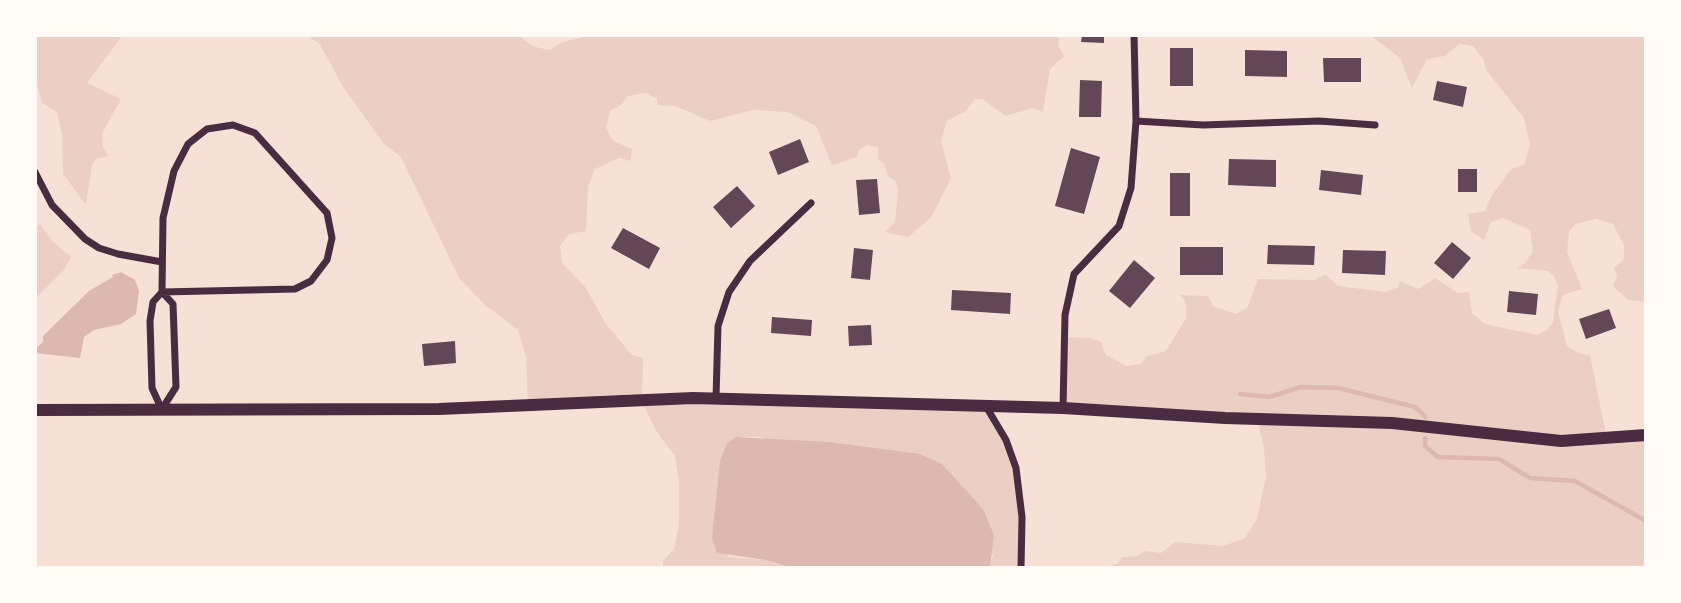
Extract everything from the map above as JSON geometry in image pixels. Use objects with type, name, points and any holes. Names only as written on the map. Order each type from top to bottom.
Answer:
[{"type":"main road","points":[[35,410],[439,409],[716,398],[987,408],[1063,408],[1225,418],[1392,423],[1549,441],[1646,435]]},
{"type":"street","points":[[1063,408],[1068,295],[1074,274],[1119,226],[1131,188],[1136,121],[1134,35]]},
{"type":"street","points":[[1136,121],[1203,125],[1320,121],[1375,124]]},
{"type":"street","points":[[162,292],[295,289],[311,281],[327,260],[331,229],[327,213],[256,133],[233,125],[219,125],[194,138],[178,159],[163,218],[162,292],[153,302],[150,327],[152,388],[162,410]]},
{"type":"street","points":[[35,172],[52,205],[85,239],[99,248],[118,254],[162,262]]},
{"type":"street","points":[[716,398],[718,326],[729,292],[750,261],[811,203]]},
{"type":"street","points":[[162,292],[173,304],[176,387],[162,410]]},
{"type":"street","points":[[987,408],[1006,440],[1016,468],[1022,517],[1021,568]]},
{"type":"shaded area","points":[[35,35],[123,35],[87,83],[121,99],[102,134],[103,148],[109,156],[96,159],[92,165],[86,205],[63,174],[62,135],[57,112],[42,103],[35,77]]},
{"type":"shaded area","points":[[306,35],[521,35],[522,39],[535,47],[550,50],[562,42],[581,38],[583,35],[1059,35],[1058,45],[1064,56],[1050,69],[1043,112],[1032,108],[1006,116],[982,99],[974,100],[966,111],[947,121],[941,141],[951,178],[931,218],[908,237],[885,232],[895,222],[898,190],[896,182],[888,176],[884,164],[878,159],[878,147],[867,145],[859,150],[857,157],[832,165],[816,126],[787,112],[753,110],[710,121],[675,106],[657,105],[657,99],[646,93],[628,96],[621,105],[610,111],[606,128],[613,141],[632,149],[631,161],[619,158],[595,169],[588,186],[586,231],[569,234],[560,246],[562,263],[586,288],[606,324],[632,355],[643,358],[642,397],[988,409],[1016,468],[1021,522],[1020,568],[990,568],[993,555],[763,437],[736,437],[727,443],[712,538],[729,557],[766,560],[793,568],[663,568],[663,561],[674,549],[679,524],[679,483],[675,456],[656,431],[644,406],[528,403],[526,357],[518,330],[485,305],[459,278],[401,157],[384,144],[343,87],[320,44]]},
{"type":"shaded area","points":[[1370,35],[1646,35],[1646,302],[1628,300],[1613,286],[1617,275],[1614,268],[1624,259],[1624,245],[1613,224],[1596,219],[1575,224],[1569,232],[1567,252],[1582,289],[1563,295],[1558,311],[1567,346],[1578,353],[1590,355],[1607,439],[1646,438],[1646,568],[1104,568],[1117,564],[1122,557],[1136,556],[1145,551],[1161,553],[1175,542],[1223,546],[1245,538],[1257,519],[1266,476],[1264,449],[1257,418],[1063,407],[1065,337],[1091,338],[1101,342],[1106,355],[1127,366],[1141,364],[1147,356],[1166,351],[1186,318],[1186,303],[1180,295],[1208,296],[1213,306],[1236,314],[1247,308],[1258,279],[1315,280],[1325,274],[1338,286],[1386,292],[1398,287],[1400,281],[1418,289],[1435,278],[1458,293],[1469,292],[1472,313],[1485,324],[1537,335],[1547,330],[1553,322],[1558,286],[1554,276],[1548,271],[1517,268],[1525,263],[1533,251],[1530,230],[1503,218],[1491,222],[1484,240],[1471,231],[1468,214],[1485,211],[1492,195],[1511,169],[1524,165],[1530,145],[1524,118],[1486,70],[1484,60],[1473,46],[1459,44],[1445,56],[1427,59],[1412,88],[1400,58]]},
{"type":"shaded area","points":[[40,224],[53,242],[71,257],[64,270],[35,299],[35,227]]},
{"type":"shaded area","points":[[121,272],[135,280],[139,291],[136,314],[121,324],[94,330],[84,337],[80,358],[35,353],[35,349],[43,342],[43,336],[89,291]]},
{"type":"shaded area","points":[[736,437],[829,442],[920,454],[942,464],[983,509],[994,535],[990,568],[793,568],[766,560],[717,553],[712,538],[720,461],[727,443]]},
{"type":"building","points":[[1082,35],[1104,35],[1104,43],[1081,42]]},
{"type":"building","points":[[1170,48],[1193,48],[1193,86],[1170,86]]},
{"type":"building","points":[[1245,50],[1287,51],[1287,77],[1245,76]]},
{"type":"building","points":[[1323,58],[1361,58],[1361,82],[1324,82]]},
{"type":"building","points":[[1080,80],[1102,81],[1101,117],[1079,117]]},
{"type":"building","points":[[1437,81],[1467,87],[1463,107],[1433,100]]},
{"type":"building","points":[[800,139],[809,162],[778,175],[769,152]]},
{"type":"building","points":[[1071,148],[1100,157],[1084,214],[1055,206]]},
{"type":"building","points":[[1229,159],[1276,160],[1276,187],[1228,185]]},
{"type":"building","points":[[1458,169],[1477,169],[1477,192],[1458,192]]},
{"type":"building","points":[[1321,170],[1363,175],[1361,195],[1319,190]]},
{"type":"building","points":[[1170,173],[1190,173],[1190,216],[1170,216]]},
{"type":"building","points":[[877,179],[880,213],[859,215],[856,180]]},
{"type":"building","points":[[737,186],[755,206],[731,228],[713,207]]},
{"type":"building","points":[[623,228],[660,248],[649,269],[611,248]]},
{"type":"building","points":[[1452,242],[1471,258],[1453,279],[1434,263]]},
{"type":"building","points":[[1268,245],[1315,246],[1314,265],[1267,264]]},
{"type":"building","points":[[1180,247],[1223,247],[1223,275],[1180,275]]},
{"type":"building","points":[[854,248],[873,250],[870,280],[851,278]]},
{"type":"building","points":[[1343,250],[1386,251],[1385,275],[1342,273]]},
{"type":"building","points":[[1134,260],[1155,278],[1130,308],[1109,291]]},
{"type":"building","points":[[952,290],[1011,293],[1010,314],[951,310]]},
{"type":"building","points":[[1509,291],[1538,294],[1536,315],[1507,312]]},
{"type":"building","points":[[1609,309],[1616,328],[1586,339],[1579,319]]},
{"type":"building","points":[[772,317],[812,320],[811,336],[771,333]]},
{"type":"building","points":[[871,325],[872,345],[849,346],[848,326]]},
{"type":"building","points":[[455,341],[456,363],[424,366],[422,344]]},
{"type":"waterway","points":[[1240,394],[1269,397],[1301,387],[1338,388],[1415,407],[1425,416]]},
{"type":"waterway","points":[[1425,438],[1425,446],[1438,457],[1499,459],[1530,478],[1575,481],[1646,521]]}]
